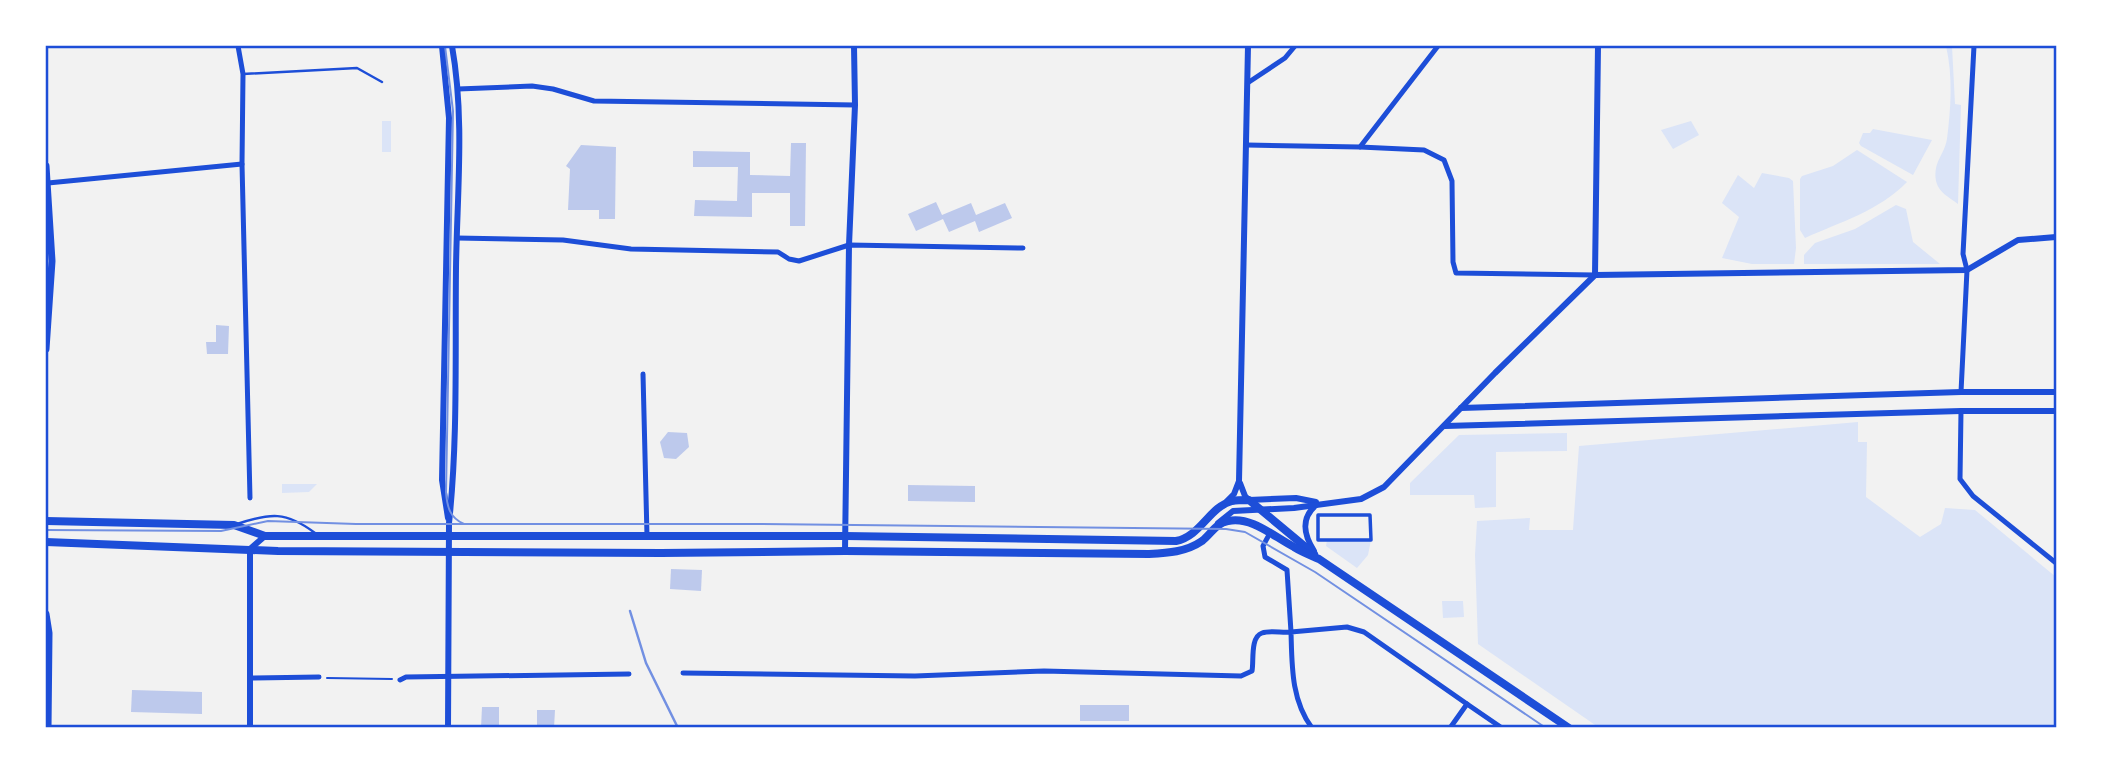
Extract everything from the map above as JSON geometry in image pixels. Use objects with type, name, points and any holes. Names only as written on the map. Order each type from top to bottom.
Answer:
[{"type":"main road","points":[[46,166],[52,261],[46,349]]},
{"type":"main road","points":[[46,521],[234,525],[265,536],[845,536],[1176,541],[1196,532],[1221,507],[1231,501],[1249,500],[1319,559],[1569,727]]},
{"type":"main road","points":[[46,542],[278,551],[1161,554],[1191,547],[1203,540],[1220,523],[1233,521],[1250,523],[1319,559]]},
{"type":"main road","points":[[46,614],[49,633],[48,727]]},
{"type":"street","points":[[238,46],[243,74],[242,164],[250,498]]},
{"type":"street","points":[[442,46],[449,118],[442,480],[450,536],[448,727]]},
{"type":"street","points":[[449,523],[453,492],[460,109],[452,46]]},
{"type":"street","points":[[845,551],[854,46]]},
{"type":"street","points":[[1221,507],[1234,494],[1239,481],[1248,46]]},
{"type":"street","points":[[1248,82],[1285,58],[1296,46]]},
{"type":"street","points":[[1360,146],[1438,46]]},
{"type":"street","points":[[1214,528],[1233,511],[1294,508],[1367,497],[1398,474],[1595,275],[1598,46]]},
{"type":"street","points":[[1961,392],[1966,270],[1963,254],[1974,46]]},
{"type":"street","points":[[458,89],[510,85],[553,89],[594,101],[855,105]]},
{"type":"street","points":[[1247,145],[1360,146],[1424,150],[1444,160],[1452,181],[1453,262],[1456,273],[1595,275],[1966,270],[2018,240],[2056,237]]},
{"type":"street","points":[[48,183],[242,164]]},
{"type":"street","points":[[457,238],[563,240],[631,249],[778,252],[789,259],[799,261],[849,245],[1023,248]]},
{"type":"street","points":[[643,374],[647,536]]},
{"type":"street","points":[[1461,408],[1961,392],[2056,392]]},
{"type":"street","points":[[1778,416],[1779,399]]},
{"type":"street","points":[[1602,405],[1602,420]]},
{"type":"street","points":[[1520,408],[1520,422]]},
{"type":"street","points":[[1446,426],[1961,411],[2056,411]]},
{"type":"street","points":[[1961,411],[1960,480],[1973,496],[2056,563]]},
{"type":"street","points":[[1239,481],[1249,500],[1296,498],[1321,503]]},
{"type":"street","points":[[1319,559],[1307,539],[1305,526],[1311,509],[1321,503]]},
{"type":"street","points":[[1318,515],[1370,515],[1371,540],[1318,540],[1318,515]]},
{"type":"street","points":[[1270,533],[1263,546],[1265,557],[1287,570],[1293,677],[1299,706],[1312,727]]},
{"type":"street","points":[[250,727],[250,549],[265,536]]},
{"type":"street","points":[[683,673],[915,676],[1044,671],[1241,676],[1252,671],[1254,644],[1261,633],[1347,627],[1364,632],[1502,727]]},
{"type":"street","points":[[400,680],[406,677],[629,674]]},
{"type":"street","points":[[250,678],[319,677]]},
{"type":"street","points":[[1450,727],[1467,704]]},
{"type":"lane","points":[[243,74],[357,68],[382,82]]},
{"type":"lane","points":[[234,525],[263,515],[289,516],[318,535]]},
{"type":"path","points":[[319,677],[400,680]]},
{"type":"shaded area","points":[[1946,46],[1952,46],[1955,104],[1961,105],[1958,204],[1942,192],[1937,185],[1935,174],[1946,145],[1950,116]]},
{"type":"shaded area","points":[[382,121],[391,121],[391,152],[382,152]]},
{"type":"shaded area","points":[[1691,121],[1699,135],[1673,149],[1661,130]]},
{"type":"shaded area","points":[[1873,129],[1932,140],[1913,175],[1861,146],[1859,143],[1863,133],[1870,133]]},
{"type":"shaded area","points":[[1857,150],[1907,182],[1872,208],[1805,238],[1800,230],[1800,179],[1833,166]]},
{"type":"shaded area","points":[[1762,173],[1793,181],[1796,248],[1794,264],[1752,264],[1722,258],[1739,217],[1722,203],[1738,175],[1754,188]]},
{"type":"shaded area","points":[[1896,205],[1906,209],[1913,242],[1940,264],[1804,264],[1804,255],[1815,243],[1855,229]]},
{"type":"shaded area","points":[[1858,422],[1858,442],[1867,442],[1866,497],[1920,537],[1941,524],[1945,508],[1975,510],[2056,577],[2056,727],[1598,727],[1478,644],[1475,555],[1477,521],[1530,518],[1529,530],[1573,530],[1579,446]]},
{"type":"shaded area","points":[[1567,433],[1567,451],[1496,452],[1496,507],[1475,508],[1474,495],[1410,495],[1410,483],[1459,435]]},
{"type":"shaded area","points":[[282,484],[317,484],[309,492],[282,493]]},
{"type":"shaded area","points":[[1327,540],[1371,540],[1368,555],[1357,568],[1326,546]]},
{"type":"shaded area","points":[[1442,601],[1463,601],[1464,617],[1443,618]]},
{"type":"building","points":[[791,143],[806,143],[805,226],[790,226],[790,193],[752,193],[752,217],[694,216],[695,200],[737,201],[738,167],[693,167],[693,151],[750,152],[750,175],[790,176]]},
{"type":"building","points":[[581,145],[616,147],[615,219],[599,219],[599,210],[568,210],[570,169],[566,166]]},
{"type":"building","points":[[936,202],[942,215],[971,203],[976,215],[1005,203],[1012,218],[979,232],[975,221],[949,232],[943,219],[916,231],[908,214]]},
{"type":"building","points":[[216,325],[229,326],[228,354],[207,354],[206,342],[216,342]]},
{"type":"building","points":[[668,432],[687,433],[689,447],[676,459],[664,458],[660,442]]},
{"type":"building","points":[[908,485],[975,486],[975,502],[908,501]]},
{"type":"building","points":[[671,569],[702,570],[701,591],[670,589]]},
{"type":"building","points":[[132,690],[202,692],[202,714],[131,712]]},
{"type":"building","points":[[1080,705],[1129,705],[1129,721],[1080,721]]},
{"type":"building","points":[[482,707],[499,707],[499,728],[481,728]]},
{"type":"building","points":[[537,710],[555,710],[554,728],[537,728]]},
{"type":"tram line","points":[[445,46],[453,111],[446,492],[450,511],[455,519],[464,524]]},
{"type":"tram line","points":[[46,530],[221,531],[268,521],[356,524],[753,524],[1226,529],[1245,532],[1315,572],[1546,728]]},
{"type":"railway","points":[[630,611],[646,663],[678,728]]}]
